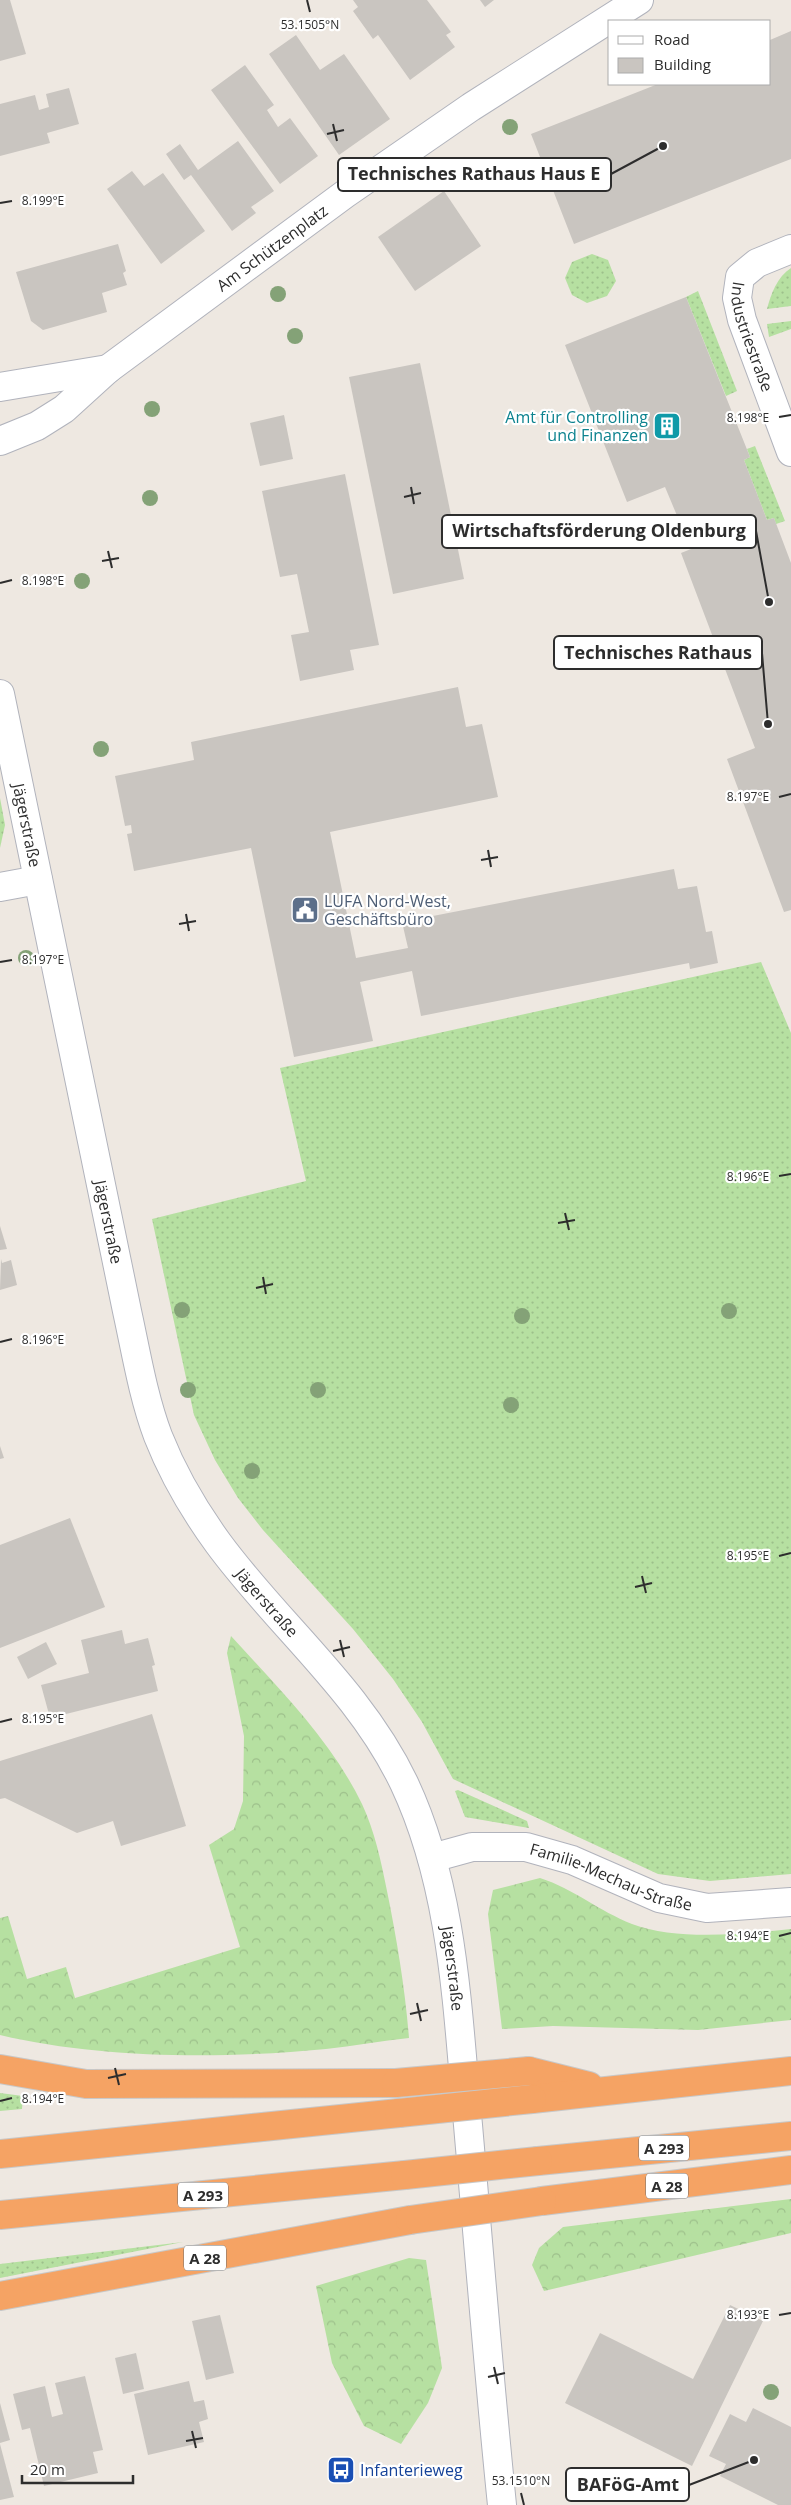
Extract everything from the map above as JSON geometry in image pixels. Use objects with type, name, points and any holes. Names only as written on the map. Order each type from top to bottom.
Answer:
[{"type":"highway","points":[[0,2069],[86,2084],[396,2083],[529,2071],[607,2091]]},
{"type":"highway","points":[[0,2154],[791,2071]]},
{"type":"highway","name":"A 293","points":[[0,2215],[791,2136]]},
{"type":"highway","name":"A 28","points":[[0,2296],[410,2220],[542,2201],[791,2170]]},
{"type":"street","name":"Am Schützenplatz","points":[[0,441],[36,426],[64,409],[108,370],[344,194],[471,107],[639,0]]},
{"type":"street","name":"Industriestraße","points":[[791,249],[757,263],[740,277],[737,298],[750,341],[791,452]]},
{"type":"street","name":"Am Schützenplatz","points":[[0,387],[108,370]]},
{"type":"street","name":"Jägerstraße","points":[[0,694],[145,1395],[158,1435],[195,1509],[219,1544],[349,1694],[377,1734],[404,1784],[432,1858],[443,1906],[453,1970],[502,2505]]},
{"type":"street","points":[[0,887],[38,880]]},
{"type":"street","name":"Familie-Mechau-Straße","points":[[432,1858],[472,1847],[526,1847],[572,1860],[659,1898],[668,1900],[707,1908],[791,1902]]},
{"type":"green space","points":[[592,254],[608,260],[616,281],[607,296],[587,303],[572,295],[565,278],[572,262]]},
{"type":"green space","points":[[791,268],[791,306],[767,309],[778,281]]},
{"type":"green space","points":[[698,291],[737,391],[726,396],[686,297]]},
{"type":"green space","points":[[791,321],[791,329],[769,337],[767,324]]},
{"type":"green space","points":[[755,446],[785,521],[776,524],[774,518],[767,520],[744,460],[750,457],[747,449]]},
{"type":"green space","points":[[0,798],[5,825],[0,848]]},
{"type":"green space","points":[[761,962],[791,1033],[791,1874],[710,1881],[658,1874],[453,1779],[422,1722],[393,1679],[353,1629],[263,1530],[238,1498],[215,1460],[194,1415],[152,1219],[306,1181],[280,1068]]},
{"type":"green space","points":[[231,1636],[285,1695],[319,1736],[349,1781],[367,1815],[380,1858],[394,1928],[409,2038],[287,2052],[162,2055],[79,2049],[0,2035],[0,1918],[8,1916],[27,1979],[66,1967],[75,1998],[240,1947],[209,1845],[234,1829],[243,1801],[244,1736],[227,1653]]},
{"type":"green space","points":[[458,1790],[527,1821],[529,1828],[465,1817],[455,1791]]},
{"type":"green space","points":[[540,1878],[564,1888],[620,1919],[632,1924],[669,1933],[710,1935],[791,1929],[791,2020],[698,2030],[553,2026],[502,2029],[488,1914],[493,1890]]},
{"type":"green space","points":[[0,2093],[23,2096],[22,2109],[0,2111]]},
{"type":"green space","points":[[791,2199],[791,2233],[544,2291],[532,2265],[539,2248],[563,2227]]},
{"type":"green space","points":[[183,2242],[0,2278],[0,2264]]},
{"type":"green space","points":[[409,2258],[426,2260],[442,2368],[428,2403],[401,2444],[364,2426],[332,2363],[316,2286]]},
{"type":"building","points":[[0,0],[10,0],[26,54],[0,61]]},
{"type":"building","points":[[353,0],[427,0],[451,32],[446,35],[455,47],[410,80],[378,35],[373,39],[353,11],[358,7]]},
{"type":"building","points":[[480,0],[494,0],[485,7]]},
{"type":"building","points":[[791,31],[791,159],[574,244],[531,134],[655,85],[771,85],[771,40]]},
{"type":"building","points":[[296,35],[320,70],[344,54],[390,119],[339,155],[269,54]]},
{"type":"building","points":[[245,65],[274,105],[267,110],[278,127],[290,118],[318,156],[280,184],[211,90]]},
{"type":"building","points":[[69,88],[79,124],[47,133],[50,143],[0,156],[0,104],[35,95],[39,110],[49,107],[46,94]]},
{"type":"building","points":[[238,141],[274,191],[251,207],[256,213],[232,231],[191,175],[184,180],[166,154],[180,144],[198,170]]},
{"type":"building","points":[[132,171],[144,186],[163,173],[205,231],[161,264],[107,189]]},
{"type":"building","points":[[444,191],[481,246],[415,291],[378,237]]},
{"type":"building","points":[[118,244],[126,271],[123,273],[127,285],[102,293],[107,312],[43,330],[31,321],[16,272]]},
{"type":"building","points":[[686,297],[750,457],[744,460],[767,520],[774,518],[791,563],[791,910],[784,912],[727,759],[755,748],[681,553],[691,549],[665,487],[627,502],[565,345]]},
{"type":"building","points":[[420,363],[464,579],[393,594],[349,377]]},
{"type":"building","points":[[284,415],[293,459],[260,466],[250,423]]},
{"type":"building","points":[[345,474],[379,645],[350,650],[354,670],[300,681],[291,635],[309,632],[297,574],[280,577],[262,491]]},
{"type":"building","name":"LUFA Nord-West, Geschäftsbüro","points":[[458,687],[466,727],[482,724],[498,797],[330,832],[356,958],[408,948],[402,922],[674,869],[678,889],[697,886],[706,932],[712,931],[718,963],[690,969],[689,963],[421,1016],[412,971],[360,982],[373,1041],[294,1057],[251,848],[134,871],[127,834],[132,833],[131,825],[125,826],[115,776],[194,760],[191,742]]},
{"type":"building","points":[[0,1226],[7,1249],[0,1250]]},
{"type":"building","points":[[1,1259],[2,1263],[11,1260],[17,1285],[0,1290]]},
{"type":"building","points":[[0,1446],[4,1458],[0,1459]]},
{"type":"building","points":[[70,1518],[105,1607],[0,1648],[0,1545]]},
{"type":"building","points":[[122,1630],[125,1644],[148,1638],[155,1665],[152,1666],[158,1691],[50,1718],[41,1685],[89,1673],[81,1640]]},
{"type":"building","points":[[46,1642],[57,1664],[28,1679],[17,1657]]},
{"type":"building","points":[[152,1714],[186,1826],[121,1846],[113,1821],[77,1833],[5,1798],[0,1799],[0,1761]]},
{"type":"building","points":[[730,2305],[763,2321],[692,2466],[565,2403],[600,2333],[693,2379]]},
{"type":"building","points":[[220,2315],[234,2373],[206,2380],[192,2321]]},
{"type":"building","points":[[136,2353],[144,2389],[123,2394],[115,2358]]},
{"type":"building","points":[[85,2376],[103,2450],[93,2452],[98,2473],[44,2486],[30,2428],[22,2430],[13,2394],[45,2386],[52,2417],[63,2414],[55,2383]]},
{"type":"building","points":[[189,2381],[194,2402],[204,2400],[208,2419],[199,2422],[204,2442],[148,2455],[134,2394]]},
{"type":"building","points":[[0,2403],[10,2440],[0,2443]]},
{"type":"building","points":[[753,2408],[791,2427],[791,2505],[778,2505],[720,2476],[726,2464],[709,2456],[730,2414],[746,2422]]},
{"type":"building","points":[[0,2444],[14,2497],[0,2500]]},
{"type":"place","name":"Technisches Rathaus Haus E","points":[[663,146]]},
{"type":"place","name":"Amt für Controlling und Finanzen","points":[[667,426]]},
{"type":"place","name":"Wirtschaftsförderung Oldenburg","points":[[769,602]]},
{"type":"place","name":"Technisches Rathaus","points":[[768,724]]},
{"type":"place","name":"LUFA Nord-West, Geschäftsbüro","points":[[305,910]]},
{"type":"place","name":"BAFöG-Amt","points":[[754,2460]]},
{"type":"place","name":"Infanterieweg","points":[[341,2470]]}]
